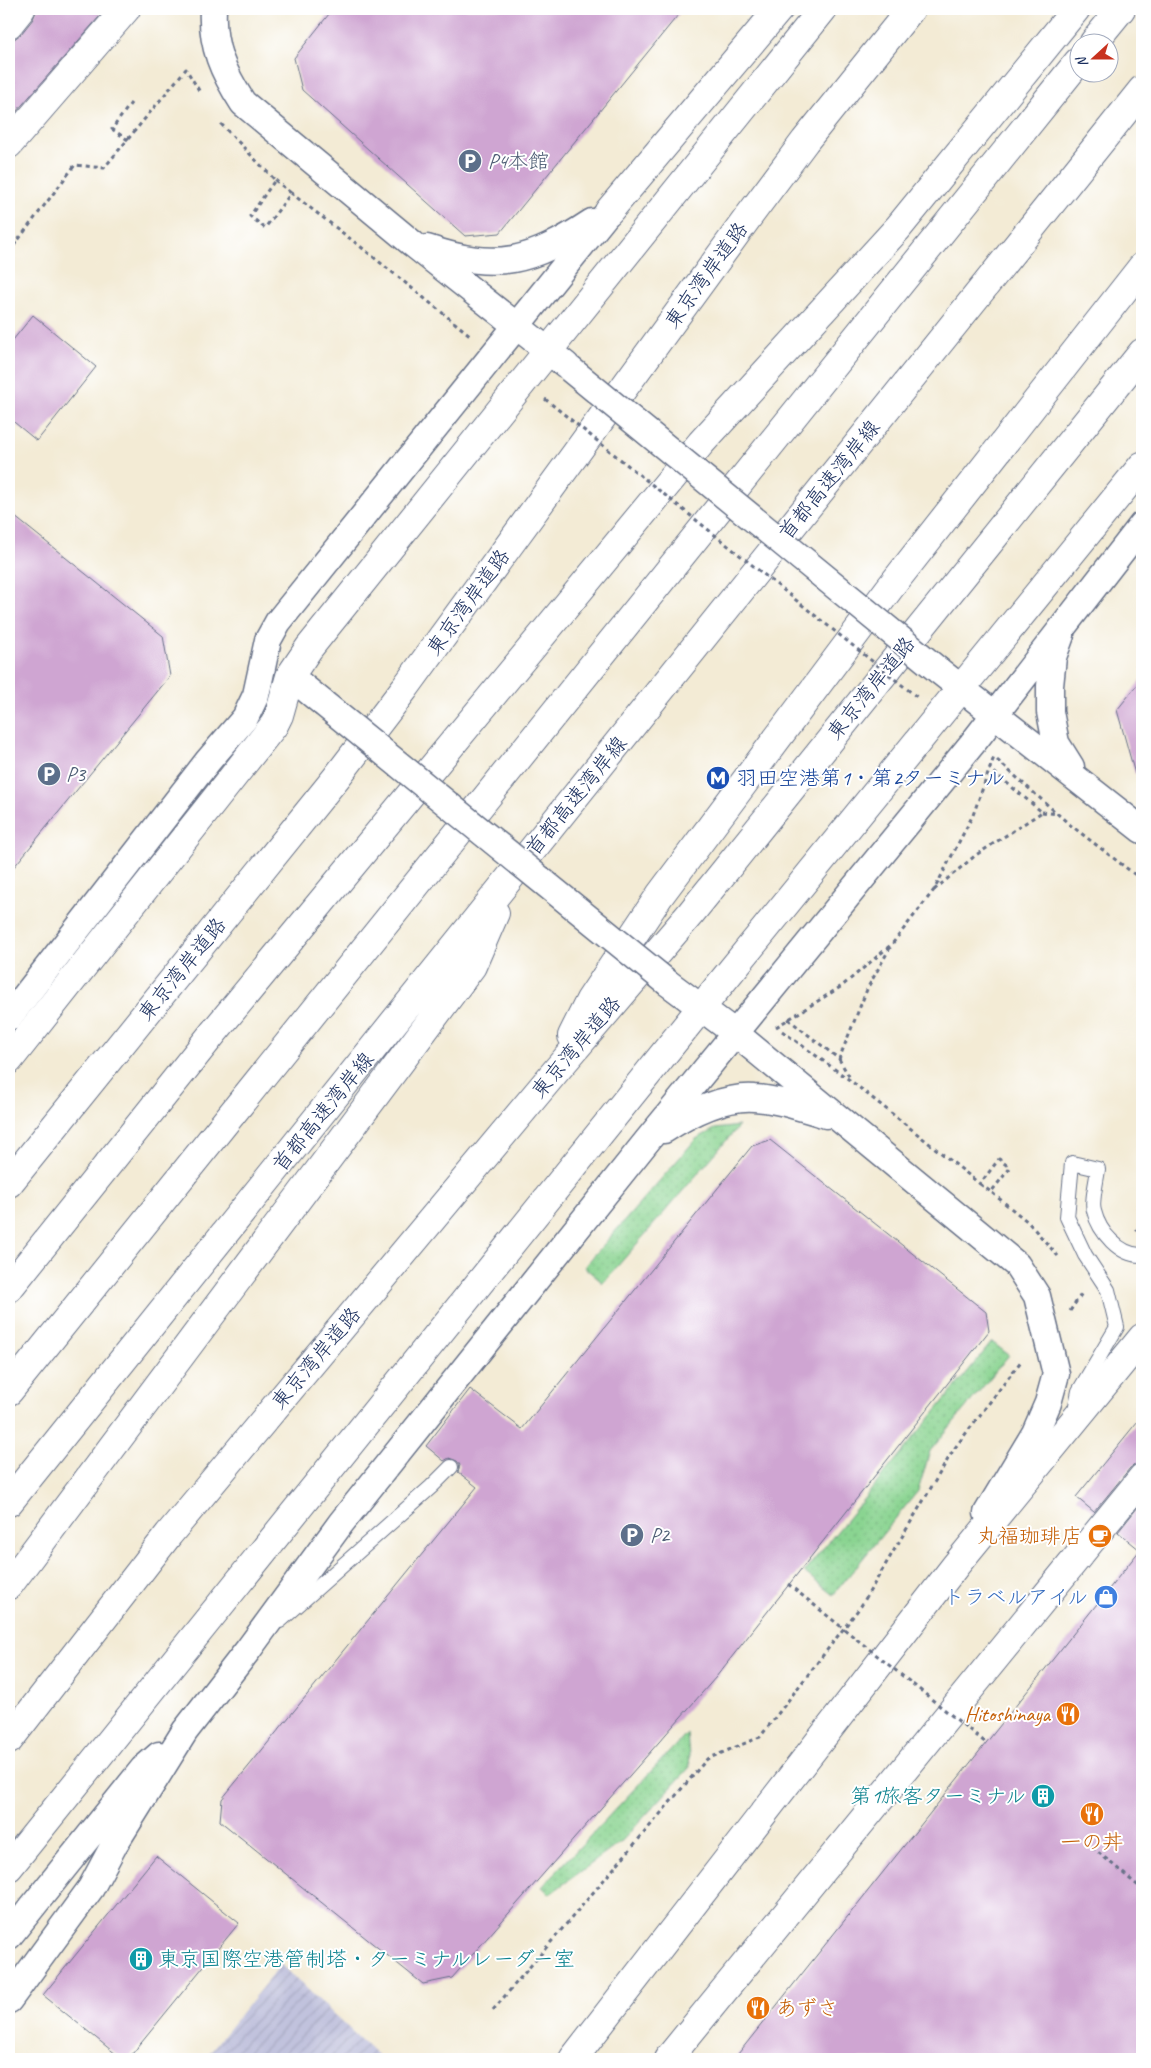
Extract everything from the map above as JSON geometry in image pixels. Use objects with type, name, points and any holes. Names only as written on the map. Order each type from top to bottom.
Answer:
[{"type":"main road","points":[[9,24],[21,9]]},
{"type":"main road","points":[[9,144],[126,9]]},
{"type":"main road","points":[[610,211],[779,9]]},
{"type":"main road","points":[[9,1060],[274,725],[290,676],[309,648],[547,350],[824,9]]},
{"type":"main road","name":"東京湾岸道路","points":[[9,1184],[336,778],[405,688],[749,216],[805,142],[911,9]]},
{"type":"main road","points":[[9,1288],[220,1024],[701,443],[898,228],[1076,9]]},
{"type":"main road","points":[[1102,32],[1121,9]]},
{"type":"main road","points":[[9,1391],[1068,74]]},
{"type":"main road","name":"首都高速湾岸線","points":[[9,1502],[511,878],[972,299],[1142,90]]},
{"type":"main road","points":[[554,1072],[590,1000],[660,895],[889,589],[1142,267]]},
{"type":"main road","name":"東京湾岸道路","points":[[9,1740],[169,1534],[554,1072],[691,913],[1142,353]]},
{"type":"main road","points":[[9,1867],[700,1009],[1142,466]]},
{"type":"main road","points":[[9,1586],[472,966],[511,878]]},
{"type":"main road","points":[[574,2058],[956,1565],[1142,1338]]},
{"type":"main road","points":[[668,2059],[1142,1478]]},
{"type":"street","points":[[213,9],[212,24],[218,56],[243,104],[413,244],[518,326],[960,688],[1078,778],[1142,830]]},
{"type":"street","points":[[413,244],[453,257],[480,262],[510,260],[543,251],[610,211]]},
{"type":"street","points":[[9,1017],[208,761],[245,718],[256,695],[268,640],[278,622],[610,211]]},
{"type":"street","points":[[9,2000],[91,1888],[114,1845],[185,1731],[248,1650],[341,1523],[646,1141],[972,744],[994,713],[1142,525]]},
{"type":"street","points":[[1067,621],[1053,657],[1050,712],[1056,743],[1078,778]]},
{"type":"street","points":[[290,676],[700,1009],[735,1034],[1017,1265],[1037,1296],[1056,1374],[1048,1403],[1035,1433],[956,1565]]},
{"type":"street","points":[[646,1141],[688,1114],[719,1103],[753,1098],[797,1106],[838,1118]]},
{"type":"street","points":[[9,1936],[142,1769],[185,1731]]},
{"type":"lane","points":[[1072,1423],[1079,1391],[1117,1327],[1108,1290],[1084,1255],[1066,1217],[1072,1163],[1098,1169],[1093,1210],[1106,1238],[1133,1255],[1142,1255]]},
{"type":"lane","points":[[248,1650],[451,1467]]},
{"type":"path","points":[[9,252],[75,165],[104,168],[186,69]]},
{"type":"path","points":[[128,140],[112,128],[131,103]]},
{"type":"path","points":[[223,129],[291,194],[361,247],[472,337]]},
{"type":"path","points":[[275,180],[250,216],[265,228],[291,194]]},
{"type":"path","points":[[545,399],[917,697]]},
{"type":"path","points":[[987,754],[994,757],[1058,814],[1142,880]]},
{"type":"path","points":[[839,1060],[868,988],[892,944],[934,890],[973,815],[994,757]]},
{"type":"path","points":[[990,769],[1042,812],[1058,814]]},
{"type":"path","points":[[934,890],[976,855],[1042,812]]},
{"type":"path","points":[[776,1027],[842,986],[892,944]]},
{"type":"path","points":[[788,1019],[839,1060],[851,1081]]},
{"type":"path","points":[[769,1021],[851,1081],[1028,1222],[1059,1257]]},
{"type":"path","points":[[980,1184],[999,1159],[1010,1168],[991,1192]]},
{"type":"path","points":[[1068,1315],[1084,1290]]},
{"type":"path","points":[[493,2010],[707,1760],[760,1737],[861,1606],[954,1449],[1026,1355]]},
{"type":"path","points":[[788,1584],[986,1743]]},
{"type":"path","points":[[1086,1842],[1142,1889]]},
{"type":"shaded area","points":[[281,1964],[381,2059],[204,2059]]},
{"type":"green space","points":[[739,1126],[603,1283],[584,1267],[696,1139],[715,1129]]},
{"type":"green space","points":[[992,1342],[1009,1355],[930,1451],[918,1491],[833,1595],[804,1572]]},
{"type":"green space","points":[[687,1733],[690,1767],[621,1842],[550,1894],[542,1887]]},
{"type":"building","points":[[37,9],[106,9],[9,120],[9,43],[21,34],[33,19]]},
{"type":"building","name":"P4本館","points":[[333,9],[683,9],[500,233],[465,236],[302,90],[294,58]]},
{"type":"building","points":[[33,315],[96,367],[37,441],[9,418],[9,345]]},
{"type":"building","name":"P3","points":[[9,512],[163,636],[170,676],[9,873]]},
{"type":"building","points":[[1142,679],[1142,773],[1135,774],[1117,710]]},
{"type":"building","name":"P2","points":[[770,1140],[986,1312],[989,1331],[716,1677],[452,1978],[423,1984],[220,1821],[222,1799],[477,1487],[458,1472],[460,1465],[457,1461],[449,1458],[444,1461],[426,1446],[470,1389],[522,1429],[752,1146]]},
{"type":"building","points":[[1142,1416],[1142,1463],[1130,1468],[1094,1512],[1076,1497]]},
{"type":"building","name":"第1旅客ターミナル","points":[[1142,1502],[1142,2059],[734,2059],[1140,1550],[1118,1532]]},
{"type":"building","name":"東京国際空港管制塔・ターミナルレーダー室","points":[[156,1856],[239,1923],[128,2059],[122,2059],[43,1995]]},
{"type":"place","name":"P4本館","points":[[470,161]]},
{"type":"place","name":"P3","points":[[49,774]]},
{"type":"place","name":"羽田空港第1・第2ターミナル","points":[[718,778]]},
{"type":"place","name":"P2","points":[[632,1535]]},
{"type":"place","name":"丸福珈琲店","points":[[1100,1536]]},
{"type":"place","name":"トラベルアイル","points":[[1106,1597]]},
{"type":"place","name":"Hitoshinaya","points":[[1068,1714]]},
{"type":"place","name":"第1旅客ターミナル","points":[[1043,1796]]},
{"type":"place","name":"一の丼","points":[[1092,1814]]},
{"type":"place","name":"東京国際空港管制塔・ターミナルレーダー室","points":[[141,1959]]},
{"type":"place","name":"あずさ","points":[[758,2008]]}]
